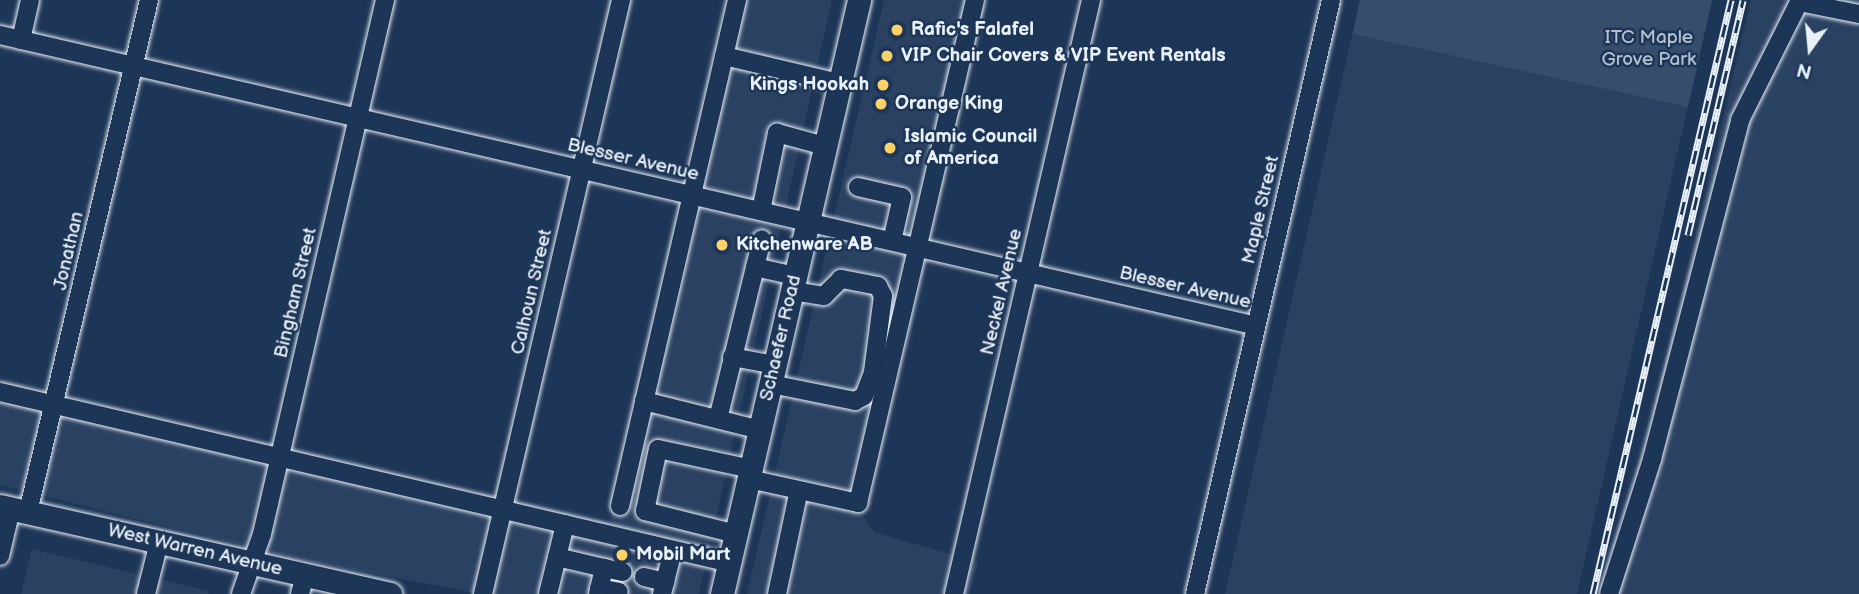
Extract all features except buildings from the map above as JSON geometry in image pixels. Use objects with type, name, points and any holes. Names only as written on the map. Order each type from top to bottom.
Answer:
[{"type":"main road","name":"Schaefer Road","points":[[722,594],[859,0]]},
{"type":"main road","name":"West Warren Avenue","points":[[13,509],[252,563],[302,584],[390,594]]},
{"type":"street","points":[[21,40],[30,0]]},
{"type":"street","name":"Jonathan","points":[[0,555],[13,509],[55,404],[149,0]]},
{"type":"street","name":"Bingham Street","points":[[241,594],[280,457],[385,0]]},
{"type":"street","name":"Calhoun Street","points":[[483,594],[621,0]]},
{"type":"street","points":[[620,506],[737,0]]},
{"type":"street","points":[[638,541],[658,449],[799,490],[858,503],[975,0]]},
{"type":"street","name":"Neckel Avenue","points":[[954,594],[1091,0]]},
{"type":"street","name":"Maple Street","points":[[1195,594],[1331,0]]},
{"type":"street","points":[[1609,594],[1652,459],[1740,120],[1800,1],[1859,14]]},
{"type":"street","name":"Blesser Avenue","points":[[0,35],[1256,326]]},
{"type":"street","points":[[724,56],[839,83]]},
{"type":"street","points":[[761,211],[777,133],[825,146]]},
{"type":"street","points":[[858,187],[902,197],[892,241]]},
{"type":"street","points":[[718,419],[762,239]]},
{"type":"street","points":[[732,357],[773,375],[855,401],[864,396],[873,372],[883,296],[878,286],[841,279],[824,296],[755,267]]},
{"type":"street","points":[[0,392],[730,563]]},
{"type":"street","points":[[644,401],[760,429]]},
{"type":"street","points":[[777,594],[799,490]]},
{"type":"street","points":[[645,511],[736,534]]},
{"type":"street","points":[[548,594],[565,524]]},
{"type":"street","points":[[146,594],[159,541]]},
{"type":"street","points":[[644,577],[663,588],[673,550]]},
{"type":"street","points":[[557,557],[623,572]]},
{"type":"street","points":[[604,568],[598,591],[619,592]]},
{"type":"shaded area","points":[[730,0],[832,0],[699,594],[481,594],[308,561],[0,485],[0,384],[610,523]]},
{"type":"shaded area","points":[[884,0],[983,0],[863,516],[874,532],[978,562],[970,594],[747,594]]},
{"type":"shaded area","points":[[1360,0],[1712,0],[1577,594],[1225,594]]},
{"type":"shaded area","points":[[1751,0],[1859,0],[1859,594],[1610,594]]},
{"type":"shaded area","points":[[32,549],[209,591],[208,594],[21,594]]},
{"type":"green space","name":"ITC Maple Grove Park","points":[[1360,0],[1712,0],[1688,107],[1353,34]]},
{"type":"railway","points":[[1593,594],[1731,0]]},
{"type":"railway","points":[[1688,235],[1743,0]]},
{"type":"place","name":"Rafic's Falafel","points":[[897,30]]},
{"type":"place","name":"VIP Chair Covers & VIP Event Rentals","points":[[887,56]]},
{"type":"place","name":"Kings Hookah","points":[[883,85]]},
{"type":"place","name":"Orange King","points":[[881,104]]},
{"type":"place","name":"Islamic Council of America","points":[[890,148]]},
{"type":"place","name":"Kitchenware AB","points":[[722,245]]},
{"type":"place","name":"Mobil Mart","points":[[622,555]]}]
